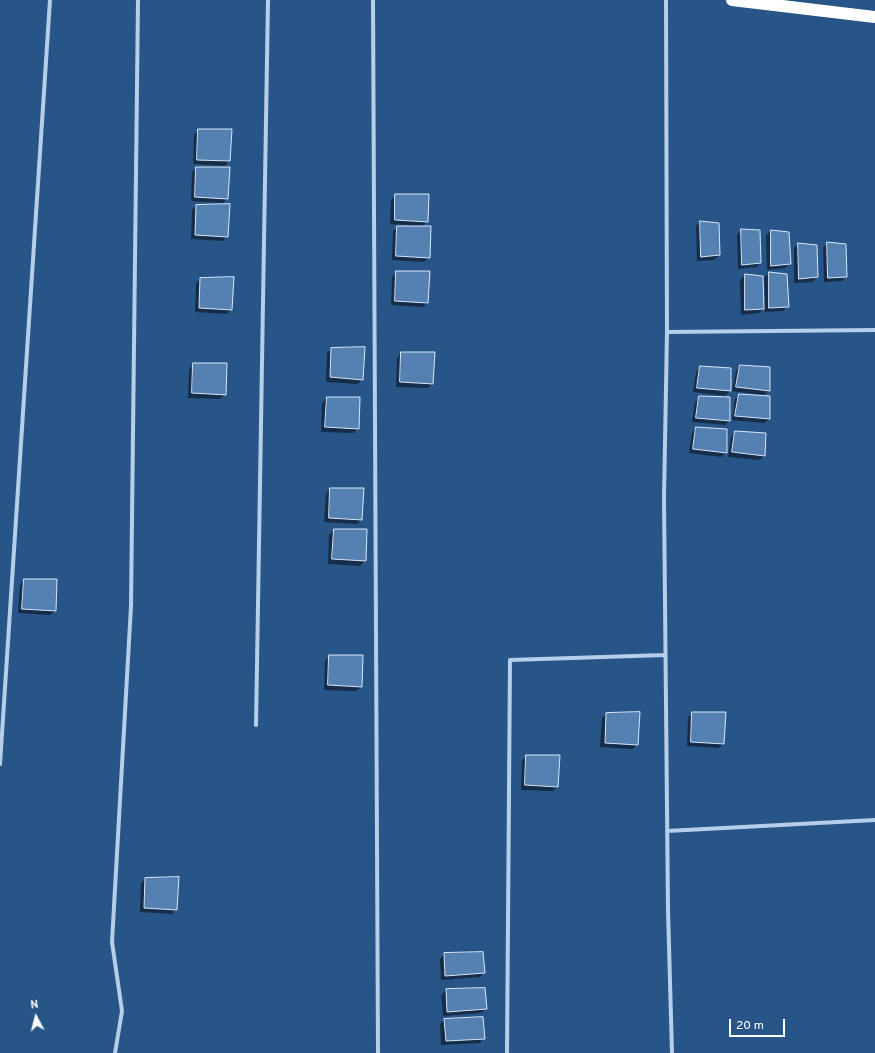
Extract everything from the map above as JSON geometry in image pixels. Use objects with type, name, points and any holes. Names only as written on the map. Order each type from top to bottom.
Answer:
[{"type":"highway","points":[[732,0],[875,17]]},
{"type":"street","points":[[0,764],[1,730],[50,0]]},
{"type":"street","points":[[115,1053],[122,1011],[112,942],[131,606],[138,0]]},
{"type":"street","points":[[256,725],[268,0]]},
{"type":"street","points":[[373,0],[378,1053]]},
{"type":"street","points":[[666,0],[667,332],[664,498],[667,831],[672,1053]]},
{"type":"street","points":[[667,332],[875,330]]},
{"type":"street","points":[[507,1053],[510,660],[665,655]]},
{"type":"street","points":[[667,831],[875,820]]},
{"type":"building","points":[[198,129],[232,129],[230,161],[197,160]]},
{"type":"building","points":[[196,167],[230,167],[228,199],[195,197]]},
{"type":"building","points":[[395,194],[429,194],[428,222],[395,220]]},
{"type":"building","points":[[230,204],[228,237],[195,235],[196,205]]},
{"type":"building","points":[[700,221],[719,223],[720,255],[701,257]]},
{"type":"building","points":[[397,226],[431,226],[430,258],[396,256]]},
{"type":"building","points":[[741,229],[760,230],[761,263],[742,265]]},
{"type":"building","points":[[771,230],[789,232],[791,264],[771,266]]},
{"type":"building","points":[[827,242],[846,244],[847,277],[828,278]]},
{"type":"building","points":[[798,243],[817,245],[818,277],[799,279]]},
{"type":"building","points":[[396,271],[430,271],[428,303],[395,301]]},
{"type":"building","points":[[769,272],[787,274],[789,307],[769,308]]},
{"type":"building","points":[[745,274],[763,276],[764,309],[745,310]]},
{"type":"building","points":[[234,277],[232,310],[199,308],[200,278]]},
{"type":"building","points":[[365,347],[363,380],[330,377],[331,348]]},
{"type":"building","points":[[401,352],[435,352],[433,384],[400,382]]},
{"type":"building","points":[[193,363],[227,363],[226,395],[192,393]]},
{"type":"building","points":[[740,365],[770,367],[770,391],[736,387]]},
{"type":"building","points":[[700,366],[731,368],[731,391],[697,388]]},
{"type":"building","points":[[739,394],[770,396],[770,419],[735,416]]},
{"type":"building","points":[[699,396],[730,397],[730,421],[696,418]]},
{"type":"building","points":[[327,397],[360,397],[359,429],[325,427]]},
{"type":"building","points":[[696,427],[727,429],[727,453],[693,449]]},
{"type":"building","points":[[735,431],[766,433],[765,456],[732,452]]},
{"type":"building","points":[[330,488],[364,488],[362,520],[329,518]]},
{"type":"building","points":[[334,529],[367,529],[366,561],[332,559]]},
{"type":"building","points":[[24,579],[57,579],[56,611],[22,609]]},
{"type":"building","points":[[329,655],[363,655],[362,687],[328,685]]},
{"type":"building","points":[[640,712],[638,745],[605,743],[606,713]]},
{"type":"building","points":[[692,712],[726,712],[724,744],[691,742]]},
{"type":"building","points":[[526,755],[560,755],[558,787],[525,785]]},
{"type":"building","points":[[179,877],[177,910],[144,908],[145,878]]},
{"type":"building","points":[[483,952],[485,973],[445,976],[444,953]]},
{"type":"building","points":[[485,988],[487,1009],[447,1012],[446,989]]},
{"type":"building","points":[[483,1017],[485,1039],[446,1041],[444,1019]]}]
